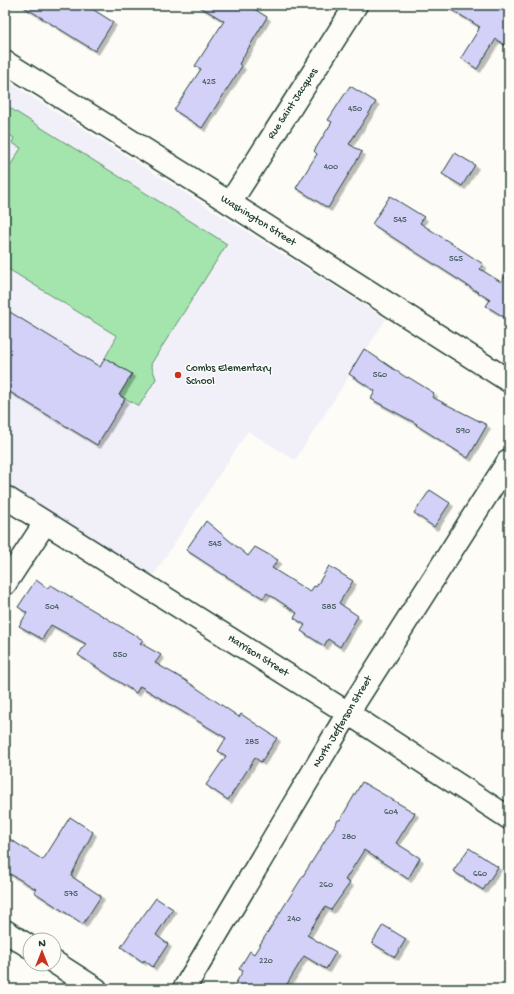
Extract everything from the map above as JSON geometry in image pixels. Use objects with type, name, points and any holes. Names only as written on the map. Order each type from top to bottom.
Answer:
[{"type":"street","name":"Rue Saint Jacques","points":[[230,203],[356,5]]},
{"type":"street","name":"Washington Street","points":[[5,62],[509,381]]},
{"type":"street","name":"North Jefferson Street","points":[[184,989],[348,713],[509,460]]},
{"type":"street","name":"Harrison Street","points":[[5,497],[348,713],[509,818]]},
{"type":"street","points":[[5,584],[45,522]]},
{"type":"street","points":[[5,931],[22,942]]},
{"type":"street","points":[[62,967],[96,989]]},
{"type":"shaded area","name":"Combs Elementary School","points":[[5,80],[386,319],[295,460],[248,431],[153,576],[5,483]]},
{"type":"green space","points":[[5,105],[227,244],[151,364],[156,379],[139,406],[119,395],[132,374],[105,358],[117,336],[5,267],[5,174],[21,148],[12,143],[14,138],[5,132]]},
{"type":"building","points":[[21,5],[86,5],[113,22],[95,51]]},
{"type":"building","points":[[197,5],[248,5],[267,17],[239,64],[242,66],[202,128],[174,110],[201,69],[195,66],[224,21]]},
{"type":"building","points":[[444,5],[509,5],[509,48],[496,39],[477,69],[461,58],[480,27]]},
{"type":"building","points":[[350,86],[376,102],[349,144],[362,152],[328,208],[296,188],[317,154],[314,151],[332,122],[328,120]]},
{"type":"building","points":[[455,153],[475,165],[462,186],[442,174]]},
{"type":"building","points":[[390,196],[424,217],[420,223],[483,264],[480,269],[501,282],[509,270],[509,320],[486,306],[490,300],[372,224]]},
{"type":"building","points":[[5,309],[100,367],[105,358],[132,374],[119,395],[125,399],[97,445],[5,389]]},
{"type":"building","points":[[364,349],[407,378],[408,377],[434,393],[432,397],[487,425],[468,458],[416,425],[417,424],[371,399],[375,391],[349,374]]},
{"type":"building","points":[[430,490],[450,503],[434,527],[414,513]]},
{"type":"building","points":[[206,521],[248,556],[255,547],[278,560],[272,568],[310,592],[314,586],[316,587],[329,566],[353,581],[339,603],[358,616],[340,647],[328,639],[324,646],[301,631],[305,625],[294,618],[297,613],[267,593],[263,598],[186,550]]},
{"type":"building","points":[[36,580],[47,588],[51,585],[143,640],[140,643],[161,655],[155,663],[185,680],[239,717],[241,714],[277,738],[261,762],[255,758],[228,800],[206,785],[226,756],[218,751],[226,738],[140,686],[136,693],[78,655],[86,644],[51,625],[42,639],[19,626],[27,613],[18,607]]},
{"type":"building","points":[[362,782],[415,813],[396,843],[420,858],[408,879],[364,850],[345,880],[350,883],[331,910],[325,907],[307,935],[336,952],[326,969],[304,956],[284,989],[232,989],[243,971],[239,969],[250,951],[254,954],[338,820],[340,820]]},
{"type":"building","points":[[70,817],[93,832],[71,876],[101,896],[83,924],[34,892],[36,889],[5,871],[5,836],[43,860]]},
{"type":"building","points":[[469,848],[498,867],[483,890],[453,871]]},
{"type":"building","points":[[156,898],[173,909],[156,935],[168,944],[153,967],[121,947]]},
{"type":"building","points":[[383,925],[406,939],[395,957],[372,943]]},
{"type":"place","name":"Combs Elementary School","points":[[178,375]]}]
